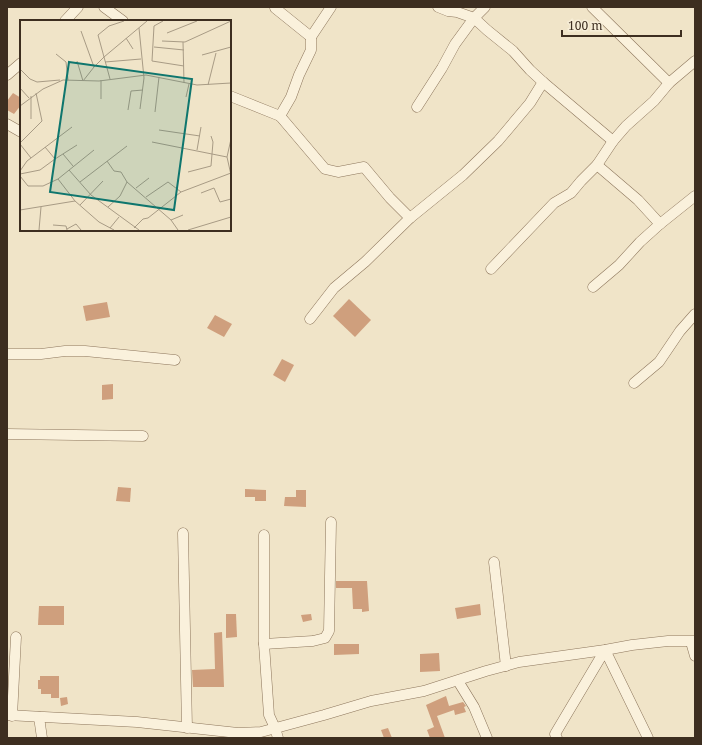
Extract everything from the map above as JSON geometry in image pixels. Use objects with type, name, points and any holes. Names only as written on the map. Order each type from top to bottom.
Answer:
[{"type":"street","points":[[66,20],[78,7]]},
{"type":"street","points":[[104,7],[122,20]]},
{"type":"street","points":[[280,116],[291,97],[299,75],[311,50],[311,37],[331,7]]},
{"type":"street","points":[[438,7],[474,18],[486,30],[513,51],[543,82],[613,141]]},
{"type":"street","points":[[417,107],[442,68],[455,44],[474,18],[485,7]]},
{"type":"street","points":[[592,7],[669,83]]},
{"type":"street","points":[[275,8],[311,37]]},
{"type":"street","points":[[491,269],[554,203],[571,194],[581,181],[597,165],[613,141],[626,126],[654,101],[669,83],[695,61]]},
{"type":"street","points":[[7,75],[20,64]]},
{"type":"street","points":[[310,319],[334,288],[365,262],[410,218],[463,175],[498,141],[530,103],[543,82]]},
{"type":"street","points":[[231,96],[280,116],[325,169],[338,172],[364,167],[390,198],[410,218]]},
{"type":"street","points":[[7,124],[20,131]]},
{"type":"street","points":[[597,165],[638,200],[660,224]]},
{"type":"street","points":[[593,287],[619,265],[640,242],[660,224],[695,196]]},
{"type":"street","points":[[634,383],[659,362],[695,314]]},
{"type":"street","points":[[7,354],[42,354],[65,351],[85,351],[175,360]]},
{"type":"street","points":[[7,434],[143,436]]},
{"type":"street","points":[[264,644],[319,640],[325,638],[329,631],[330,522]]},
{"type":"street","points":[[183,533],[187,728]]},
{"type":"street","points":[[264,535],[264,644],[269,715],[277,733]]},
{"type":"street","points":[[494,562],[506,666]]},
{"type":"street","points":[[16,637],[9,716],[137,722],[238,733],[277,733],[324,715],[356,705],[424,691],[519,662],[668,641],[693,641],[695,656]]},
{"type":"street","points":[[555,737],[605,650]]},
{"type":"street","points":[[605,650],[648,738]]},
{"type":"street","points":[[458,681],[474,707],[487,738]]},
{"type":"street","points":[[39,717],[42,738]]},
{"type":"building","points":[[13,93],[20,97],[20,106],[14,114],[7,110],[7,101]]},
{"type":"building","points":[[349,299],[371,320],[355,337],[333,316]]},
{"type":"building","points":[[107,302],[110,317],[86,321],[83,306]]},
{"type":"building","points":[[215,315],[232,324],[224,337],[207,328]]},
{"type":"building","points":[[282,359],[294,365],[285,382],[273,375]]},
{"type":"building","points":[[113,384],[113,399],[102,400],[102,385]]},
{"type":"building","points":[[118,487],[131,488],[130,502],[116,501]]},
{"type":"building","points":[[245,489],[266,490],[266,501],[255,501],[255,497],[245,497]]},
{"type":"building","points":[[296,490],[306,490],[306,507],[284,506],[285,497],[296,497]]},
{"type":"building","points":[[336,581],[367,581],[369,611],[362,612],[362,609],[353,609],[352,588],[336,588]]},
{"type":"building","points":[[480,604],[481,615],[457,619],[455,608]]},
{"type":"building","points":[[39,606],[64,606],[64,625],[38,625]]},
{"type":"building","points":[[226,614],[236,614],[237,637],[226,638]]},
{"type":"building","points":[[311,614],[312,620],[303,622],[301,615]]},
{"type":"building","points":[[222,632],[224,687],[193,687],[192,670],[215,669],[214,633]]},
{"type":"building","points":[[334,644],[359,644],[359,654],[334,655]]},
{"type":"building","points":[[439,653],[440,671],[420,672],[420,654]]},
{"type":"building","points":[[40,676],[59,676],[59,698],[51,698],[51,694],[41,694],[41,689],[38,689],[38,680],[40,680]]},
{"type":"building","points":[[446,696],[449,706],[463,702],[466,706],[464,707],[466,712],[455,715],[454,710],[437,716],[445,738],[430,738],[427,730],[434,727],[426,705]]},
{"type":"building","points":[[67,697],[68,704],[61,706],[60,698]]},
{"type":"building","points":[[388,728],[392,738],[384,738],[381,730]]}]
